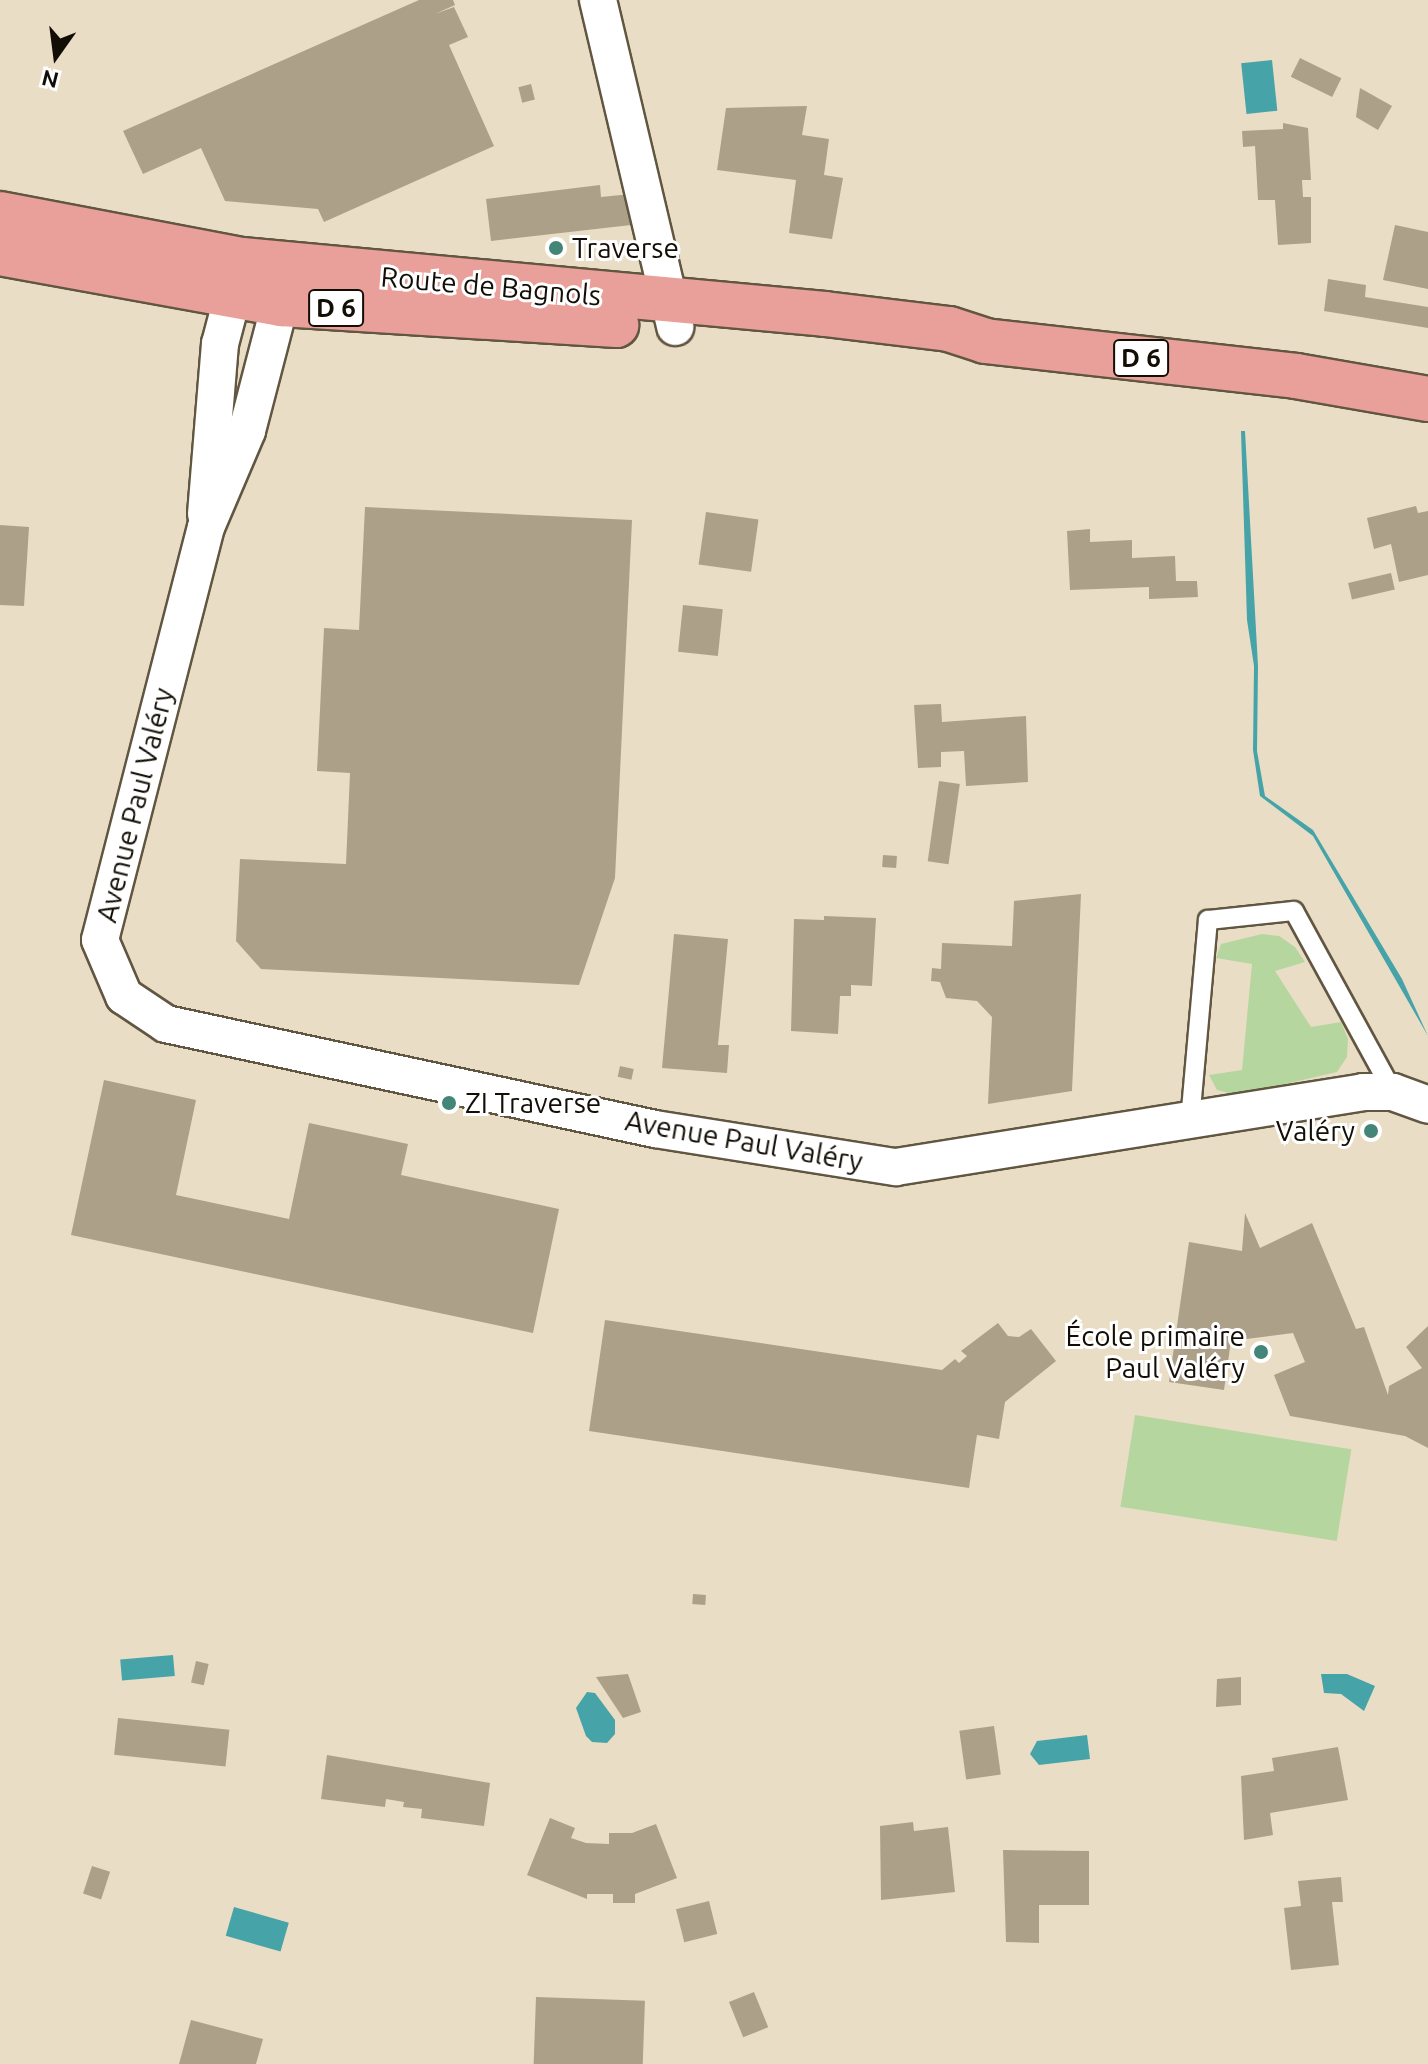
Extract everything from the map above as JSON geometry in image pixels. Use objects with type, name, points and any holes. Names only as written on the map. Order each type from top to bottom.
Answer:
[{"type":"main road","name":"Route de Bagnols","points":[[4,234],[238,279],[674,314],[954,346],[985,341],[1296,376],[1428,399]]},
{"type":"street","points":[[598,0],[674,314]]},
{"type":"street","name":"Avenue Paul Valéry","points":[[206,527],[220,344],[238,279]]},
{"type":"street","name":"Avenue Paul Valéry","points":[[285,284],[247,431],[206,527],[100,940],[124,996],[166,1024],[655,1129],[896,1167],[1363,1092],[1393,1092],[1428,1105]]},
{"type":"lane","points":[[1190,1121],[1208,920],[1294,911],[1393,1092]]},
{"type":"green space","points":[[1262,934],[1279,936],[1295,947],[1305,962],[1275,971],[1311,1027],[1341,1022],[1348,1039],[1347,1057],[1337,1072],[1238,1095],[1217,1090],[1209,1075],[1242,1070],[1252,964],[1216,958],[1221,944]]},
{"type":"green space","points":[[1135,1415],[1351,1449],[1337,1541],[1120,1507]]},
{"type":"water","points":[[1272,60],[1277,111],[1247,114],[1241,63]]},
{"type":"water","points":[[1241,431],[1245,431],[1258,666],[1257,751],[1265,796],[1313,830],[1402,979],[1428,1036],[1313,836],[1260,796],[1253,750],[1254,666],[1247,620]]},
{"type":"water","points":[[173,1655],[175,1676],[122,1681],[120,1660]]},
{"type":"water","points":[[1321,1674],[1347,1674],[1375,1686],[1364,1711],[1341,1694],[1324,1693]]},
{"type":"water","points":[[587,1692],[595,1693],[615,1720],[615,1734],[607,1743],[592,1742],[586,1736],[576,1708]]},
{"type":"water","points":[[1087,1735],[1090,1759],[1039,1765],[1030,1754],[1037,1741]]},
{"type":"water","points":[[234,1907],[289,1923],[281,1952],[226,1936]]},
{"type":"building","points":[[419,0],[453,0],[455,5],[435,14],[454,7],[468,37],[449,45],[494,146],[324,222],[318,209],[225,201],[201,148],[143,174],[123,131]]},
{"type":"building","points":[[1300,58],[1341,78],[1332,97],[1291,77]]},
{"type":"building","points":[[531,84],[535,100],[522,103],[518,87]]},
{"type":"building","points":[[1360,88],[1392,106],[1378,130],[1356,117]]},
{"type":"building","points":[[807,106],[802,135],[829,139],[824,175],[843,178],[832,239],[789,233],[796,180],[717,170],[726,108]]},
{"type":"building","points":[[1283,123],[1308,128],[1311,180],[1302,180],[1303,197],[1311,197],[1311,243],[1278,245],[1275,200],[1258,200],[1255,146],[1243,147],[1242,131],[1283,129]]},
{"type":"building","points":[[600,185],[601,197],[631,194],[631,225],[491,241],[486,199]]},
{"type":"building","points":[[1395,225],[1428,232],[1428,289],[1383,280]]},
{"type":"building","points":[[1328,279],[1366,285],[1365,297],[1428,307],[1428,328],[1324,311]]},
{"type":"building","points":[[1416,506],[1418,513],[1428,511],[1428,575],[1399,582],[1391,544],[1374,549],[1367,518]]},
{"type":"building","points":[[365,507],[632,520],[615,878],[579,985],[261,969],[236,941],[240,859],[346,864],[350,773],[317,771],[324,628],[359,630]]},
{"type":"building","points":[[706,512],[758,519],[751,572],[699,564]]},
{"type":"building","points":[[0,525],[29,527],[24,606],[0,605]]},
{"type":"building","points":[[1090,529],[1090,542],[1132,540],[1132,558],[1175,556],[1176,581],[1197,581],[1198,597],[1149,599],[1149,587],[1070,590],[1067,531]]},
{"type":"building","points":[[1391,573],[1395,590],[1352,599],[1348,583]]},
{"type":"building","points":[[683,605],[723,609],[718,656],[678,652]]},
{"type":"building","points":[[941,704],[942,722],[1026,716],[1028,782],[966,786],[964,751],[941,752],[941,767],[918,768],[914,705]]},
{"type":"building","points":[[939,781],[960,784],[949,864],[928,861]]},
{"type":"building","points":[[883,855],[897,856],[896,868],[882,867]]},
{"type":"building","points":[[1081,894],[1072,1091],[988,1104],[992,1017],[977,1001],[946,998],[940,982],[931,981],[932,968],[941,969],[942,943],[1012,946],[1014,901]]},
{"type":"building","points":[[824,916],[876,918],[872,986],[851,985],[851,996],[840,996],[838,1034],[791,1031],[794,919],[824,920]]},
{"type":"building","points":[[674,934],[728,939],[718,1045],[729,1045],[727,1073],[662,1068]]},
{"type":"building","points":[[620,1066],[634,1069],[631,1080],[618,1077]]},
{"type":"building","points":[[104,1080],[196,1100],[176,1195],[289,1219],[309,1123],[408,1144],[401,1175],[559,1209],[533,1333],[71,1235]]},
{"type":"building","points":[[1245,1213],[1260,1248],[1312,1223],[1356,1329],[1364,1327],[1388,1395],[1389,1386],[1422,1368],[1406,1347],[1428,1326],[1428,1448],[1405,1436],[1290,1416],[1274,1375],[1305,1362],[1293,1333],[1231,1341],[1224,1390],[1169,1382],[1189,1242],[1242,1251]]},
{"type":"building","points":[[605,1320],[942,1370],[955,1359],[959,1363],[967,1356],[961,1351],[998,1323],[1008,1336],[1019,1337],[1031,1329],[1056,1361],[1005,1402],[999,1439],[977,1435],[969,1488],[589,1431]]},
{"type":"building","points":[[693,1594],[706,1595],[705,1605],[692,1604]]},
{"type":"building","points":[[196,1661],[209,1664],[204,1685],[191,1682]]},
{"type":"building","points":[[628,1674],[641,1712],[623,1718],[596,1677]]},
{"type":"building","points":[[1241,1677],[1241,1705],[1216,1707],[1217,1679]]},
{"type":"building","points":[[118,1718],[229,1730],[226,1767],[114,1755]]},
{"type":"building","points":[[994,1726],[1001,1775],[966,1779],[959,1731]]},
{"type":"building","points":[[1338,1747],[1348,1800],[1270,1813],[1273,1835],[1244,1840],[1241,1776],[1274,1771],[1272,1758]]},
{"type":"building","points":[[327,1755],[490,1783],[484,1826],[421,1818],[422,1809],[403,1807],[404,1802],[386,1799],[385,1807],[321,1799]]},
{"type":"building","points":[[550,1818],[575,1828],[571,1838],[586,1843],[609,1844],[609,1833],[632,1833],[656,1824],[677,1878],[635,1894],[635,1903],[613,1903],[613,1894],[587,1894],[587,1899],[527,1875]]},
{"type":"building","points":[[913,1822],[914,1831],[948,1827],[955,1892],[881,1900],[880,1826]]},
{"type":"building","points":[[1003,1850],[1089,1851],[1089,1905],[1039,1905],[1039,1943],[1006,1942]]},
{"type":"building","points":[[92,1866],[110,1872],[101,1899],[83,1894]]},
{"type":"building","points":[[1341,1877],[1343,1902],[1332,1902],[1339,1965],[1291,1970],[1284,1908],[1301,1906],[1298,1881]]},
{"type":"building","points":[[709,1901],[717,1934],[684,1942],[676,1909]]},
{"type":"building","points":[[754,1992],[768,2027],[743,2037],[729,2002]]},
{"type":"building","points":[[536,1997],[645,2001],[643,2064],[534,2064]]},
{"type":"building","points":[[191,2020],[263,2039],[256,2064],[179,2064]]},
{"type":"place","name":"Traverse","points":[[556,248]]},
{"type":"place","name":"ZI Traverse","points":[[449,1103]]},
{"type":"place","name":"Valéry","points":[[1371,1131]]},
{"type":"place","name":"École primaire Paul Valéry","points":[[1261,1352]]}]
